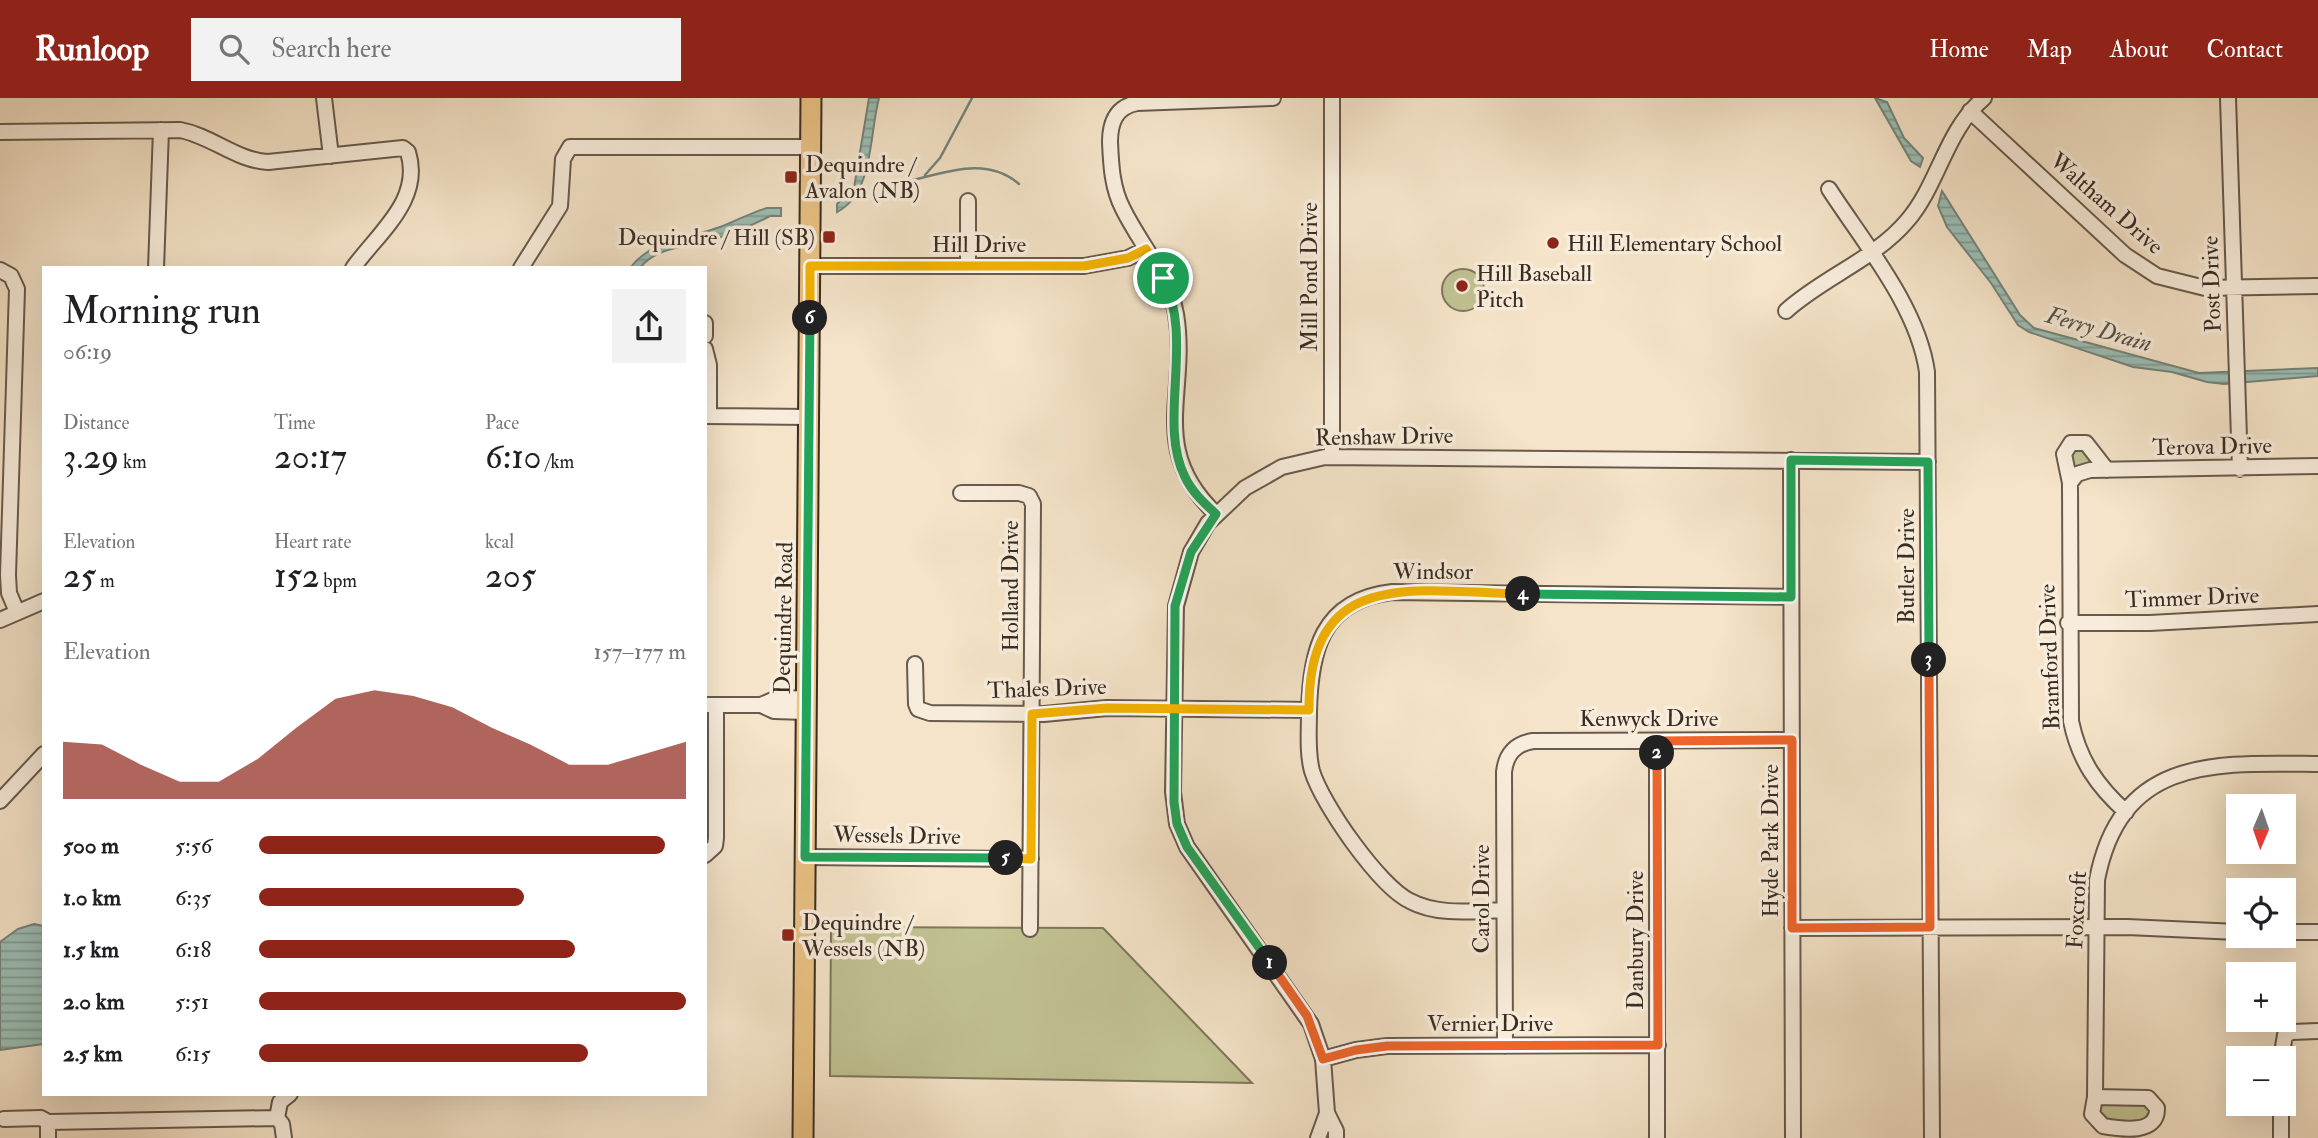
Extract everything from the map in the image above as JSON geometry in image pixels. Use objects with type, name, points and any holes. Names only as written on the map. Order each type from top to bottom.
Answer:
[{"type":"main road","name":"Dequindre Road","points":[[803,1138],[811,98]]},
{"type":"street","points":[[324,98],[331,156]]},
{"type":"street","points":[[1216,514],[1190,485],[1178,459],[1176,314],[1169,289],[1116,193],[1111,142],[1115,116],[1126,105],[1273,98]]},
{"type":"street","name":"Mill Pond Drive","points":[[1332,98],[1332,456]]},
{"type":"street","points":[[1786,311],[1808,291],[1897,232],[1917,208],[1955,132],[1970,111],[1984,98]]},
{"type":"street","name":"Post Drive","points":[[2228,98],[2240,469]]},
{"type":"street","name":"Waltham Drive","points":[[1970,111],[2134,262],[2157,276],[2181,284],[2234,288],[2318,286]]},
{"type":"street","points":[[156,266],[161,130]]},
{"type":"street","points":[[0,132],[191,132],[260,162],[403,148],[408,152],[411,162],[402,207],[355,266]]},
{"type":"street","points":[[522,266],[560,206],[563,159],[570,147],[811,146]]},
{"type":"street","name":"Butler Drive","points":[[1829,188],[1912,321],[1923,348],[1928,385],[1932,1138]]},
{"type":"street","points":[[968,201],[968,266]]},
{"type":"street","name":"Hill Drive","points":[[810,266],[1094,265],[1128,258],[1146,249]]},
{"type":"street","points":[[5,273],[17,289],[8,575],[9,593],[17,612]]},
{"type":"street","points":[[707,357],[707,416],[809,417]]},
{"type":"street","name":"Bramford Drive","points":[[2107,470],[2086,443],[2071,443],[2064,454],[2070,483],[2069,710],[2076,745],[2092,777],[2126,811]]},
{"type":"street","name":"Renshaw Drive","points":[[1336,1138],[1336,1131],[1327,1113],[1323,1059],[1303,1009],[1183,839],[1174,802],[1174,622],[1178,589],[1191,552],[1216,514],[1234,496],[1271,472],[1302,461],[1332,456],[1928,462]]},
{"type":"street","name":"Hyde Park Drive","points":[[1791,460],[1793,1138]]},
{"type":"street","name":"Terova Drive","points":[[2070,483],[2084,471],[2318,466]]},
{"type":"street","name":"Holland Drive","points":[[961,493],[1019,493],[1029,496],[1034,510],[1030,929]]},
{"type":"street","name":"Windsor","points":[[1504,911],[1424,907],[1408,901],[1385,883],[1319,789],[1310,762],[1312,660],[1324,633],[1345,610],[1375,595],[1418,592],[1791,597]]},
{"type":"street","points":[[0,620],[42,602]]},
{"type":"street","name":"Timmer Drive","points":[[2068,623],[2150,623],[2318,614]]},
{"type":"street","name":"Thales Drive","points":[[915,664],[916,704],[923,713],[1032,714],[1107,708],[1309,710]]},
{"type":"street","points":[[707,853],[715,846],[716,838],[711,705],[761,705],[775,699],[806,705]]},
{"type":"street","name":"Kenwyck Drive","points":[[1509,753],[1533,741],[1792,740]]},
{"type":"street","name":"Danbury Drive","points":[[1657,741],[1657,1138]]},
{"type":"street","name":"Carol Drive","points":[[1505,1046],[1504,772],[1509,753]]},
{"type":"street","points":[[0,801],[41,761]]},
{"type":"street","name":"Foxcroft","points":[[2095,1097],[2096,927],[2101,863],[2109,838],[2126,811],[2155,785],[2197,768],[2223,764],[2318,764]]},
{"type":"street","name":"Wessels Drive","points":[[805,857],[1031,859]]},
{"type":"street","points":[[1792,928],[2096,927],[2226,932]]},
{"type":"street","points":[[2296,932],[2318,932]]},
{"type":"street","points":[[2283,1046],[2285,1035],[2292,1032],[2318,1031]]},
{"type":"street","name":"Vernier Drive","points":[[1323,1059],[1356,1050],[1387,1046],[1658,1045]]},
{"type":"street","points":[[280,1097],[277,1118],[282,1124],[284,1138]]},
{"type":"street","name":"Renshaw Drive","points":[[1318,1138],[1327,1113]]},
{"type":"street","points":[[2281,1116],[2281,1138]]},
{"type":"street","points":[[4,1119],[41,1118],[48,1122],[277,1118]]},
{"type":"street","points":[[48,1122],[48,1138]]},
{"type":"green space","name":"Hill Baseball Pitch","points":[[1463,269],[1478,275],[1484,290],[1478,305],[1463,311],[1448,305],[1442,290],[1448,275]]},
{"type":"green space","points":[[2081,446],[2097,463],[2073,470],[2070,450]]},
{"type":"green space","points":[[831,927],[1103,928],[1252,1083],[830,1076]]},
{"type":"green space","points":[[2104,1102],[2141,1102],[2152,1109],[2146,1123],[2102,1122],[2098,1108]]},
{"type":"water","points":[[869,98],[879,98],[864,177],[849,203],[837,212],[837,204],[854,188]]},
{"type":"water","points":[[1875,98],[1887,102],[1904,138],[1923,158],[1920,167],[1911,161]]},
{"type":"water","name":"Ferry Drain","points":[[1942,191],[2020,315],[2034,328],[2199,373],[2318,368],[2318,376],[2224,384],[2207,382],[2172,372],[2133,367],[2029,332],[2018,325],[1991,283],[1947,227],[1938,206]]},
{"type":"water","points":[[767,208],[781,208],[781,216],[770,216],[715,239],[664,251],[642,266],[632,266],[639,258],[660,245],[720,227]]},
{"type":"water","points":[[34,924],[42,926],[42,1044],[0,1050],[0,942],[18,929]]},
{"type":"waterway","points":[[925,175],[940,158],[972,98]]},
{"type":"waterway","points":[[913,180],[955,170],[982,168],[1007,176],[1019,184]]},
{"type":"place","name":"Dequindre / Avalon (NB)","points":[[791,177]]},
{"type":"place","name":"Dequindre / Hill (SB)","points":[[829,237]]},
{"type":"place","name":"Hill Elementary School","points":[[1553,243]]},
{"type":"place","name":"Hill Baseball Pitch","points":[[1462,286]]},
{"type":"place","name":"Dequindre / Wessels (NB)","points":[[788,935]]},
{"type":"route","points":[[1163,278],[1146,249],[1128,258],[1084,266],[810,266],[805,857],[1031,859],[1032,714],[1107,708],[1174,709],[1309,710],[1312,660],[1324,633],[1345,610],[1375,595],[1404,592],[1791,597],[1791,460],[1928,462],[1930,927],[1792,928],[1792,740],[1657,741],[1658,1045],[1407,1045],[1356,1050],[1323,1059],[1307,1016],[1187,847],[1177,824],[1173,792],[1174,709],[1174,622],[1175,606],[1191,552],[1216,514],[1185,478],[1178,459],[1177,326],[1173,300],[1163,278]]}]
